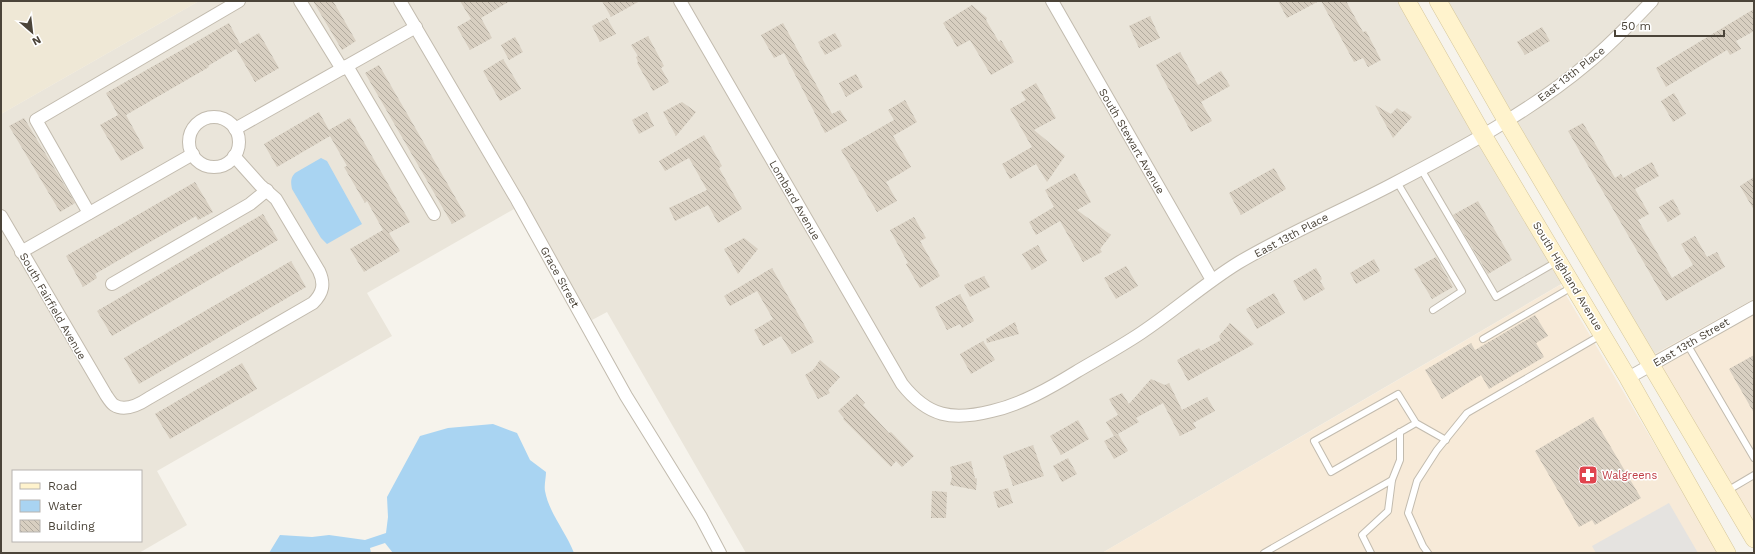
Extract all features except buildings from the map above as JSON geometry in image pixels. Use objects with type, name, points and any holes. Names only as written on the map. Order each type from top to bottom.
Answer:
[{"type":"main road","name":"South Highland Avenue","points":[[1407,1],[1483,134],[1628,378],[1727,553]]},
{"type":"main road","points":[[1438,1],[1506,120],[1754,539]]},
{"type":"street","points":[[89,213],[36,120],[239,1]]},
{"type":"street","points":[[300,1],[344,67],[434,214]]},
{"type":"street","name":"Grace Street","points":[[400,1],[517,200],[626,396],[701,517],[720,553]]},
{"type":"street","name":"Lombard Avenue","points":[[680,1],[902,384],[912,397]]},
{"type":"street","name":"South Stewart Avenue","points":[[1052,1],[1212,280]]},
{"type":"street","name":"East 13th Place","points":[[912,397],[925,408],[940,414],[968,416],[1005,408],[1046,390],[1140,334],[1212,280],[1240,262],[1314,222],[1421,169],[1483,134],[1543,97],[1589,62],[1652,1]]},
{"type":"street","points":[[235,129],[416,27]]},
{"type":"street","points":[[211,117],[218,117],[231,124],[235,129],[239,142],[234,156],[224,165],[217,166],[203,164],[193,154],[189,141],[190,134],[198,122],[211,117]]},
{"type":"street","points":[[21,252],[193,154]]},
{"type":"street","points":[[112,284],[250,204],[267,190],[234,156]]},
{"type":"street","name":"South Fairfield Avenue","points":[[1,216],[106,395],[114,405],[130,407],[140,404],[313,303],[322,293],[323,286],[319,271],[285,211],[267,190]]},
{"type":"street","name":"East 13th Street","points":[[1628,378],[1754,307]]},
{"type":"lane","points":[[1421,169],[1496,297],[1559,261]]},
{"type":"lane","points":[[1397,182],[1462,291],[1433,310]]},
{"type":"lane","points":[[1483,339],[1574,286]]},
{"type":"lane","points":[[1428,553],[1423,546],[1408,513],[1417,481],[1467,412],[1602,334]]},
{"type":"lane","points":[[1687,344],[1754,458]]},
{"type":"lane","points":[[1416,423],[1331,472],[1314,441],[1398,394],[1416,423],[1446,440]]},
{"type":"lane","points":[[1371,553],[1362,536],[1388,511],[1392,480],[1400,460],[1400,432]]},
{"type":"lane","points":[[1726,492],[1754,475]]},
{"type":"lane","points":[[1264,553],[1392,480]]},
{"type":"shaded area","points":[[1,1],[199,1],[1,114]]},
{"type":"shaded area","points":[[199,1],[393,1],[514,209],[367,293],[392,336],[157,471],[187,525],[139,553],[1,553],[1,114]]},
{"type":"shaded area","points":[[406,1],[1412,1],[1575,276],[1102,553],[746,553],[607,312],[592,320]]},
{"type":"shaded area","points":[[1447,1],[1754,1],[1754,299],[1653,355]]},
{"type":"shaded area","points":[[1560,285],[1719,553],[1102,553]]},
{"type":"shaded area","points":[[1754,299],[1754,527],[1653,355]]},
{"type":"shaded area","points":[[1669,503],[1698,553],[1596,553],[1592,546]]},
{"type":"water","points":[[321,158],[327,161],[362,224],[327,244],[321,238],[292,189],[291,183],[292,177],[295,173]]},
{"type":"water","points":[[493,424],[517,433],[530,460],[546,472],[545,489],[547,499],[574,553],[393,553],[385,543],[370,548],[371,553],[269,553],[280,535],[312,537],[329,535],[365,540],[386,533],[388,517],[387,497],[420,436],[448,428]]},
{"type":"place","name":"Walgreens","points":[[1588,475]]}]
